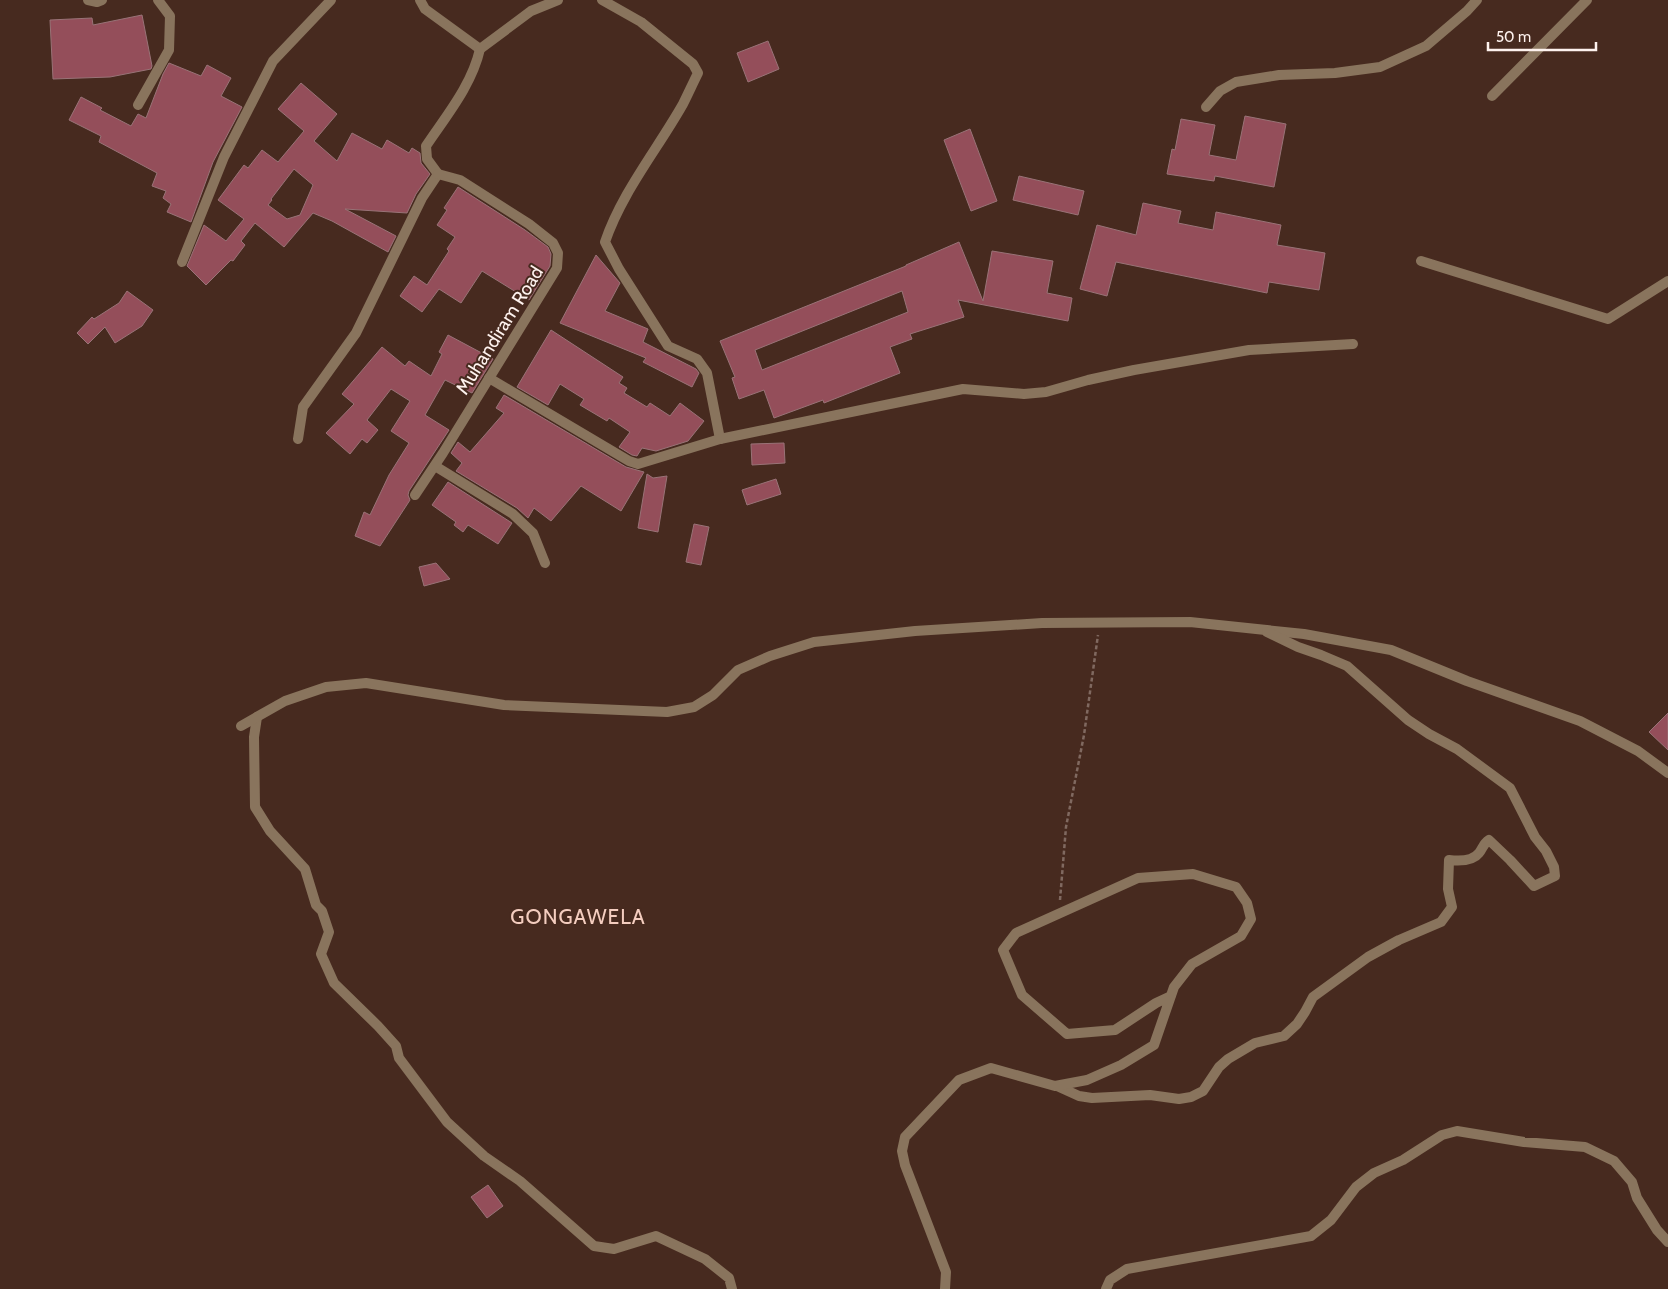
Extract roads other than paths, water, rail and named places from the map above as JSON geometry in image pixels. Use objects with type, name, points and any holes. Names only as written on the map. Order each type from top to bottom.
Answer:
[{"type":"street","points":[[88,0],[97,2],[102,0]]},
{"type":"street","points":[[138,105],[169,50],[170,16],[158,0]]},
{"type":"street","points":[[182,262],[224,157],[274,60],[330,0]]},
{"type":"street","points":[[420,0],[425,9],[480,49]]},
{"type":"street","points":[[298,439],[302,407],[356,333],[422,198],[438,174],[428,159],[426,146],[477,65],[480,49],[532,10],[558,0]]},
{"type":"street","points":[[602,0],[641,22],[693,64],[698,73],[683,104],[624,200],[609,229],[605,242],[619,269],[668,346],[697,359],[707,373],[720,438]]},
{"type":"street","points":[[1206,107],[1220,91],[1236,82],[1279,75],[1335,73],[1380,67],[1426,46],[1468,11],[1478,0]]},
{"type":"street","points":[[1492,96],[1587,0]]},
{"type":"street","name":"Muhandiram Road","points":[[415,495],[558,268],[558,253],[553,243],[529,224],[460,180],[438,174]]},
{"type":"street","points":[[1422,261],[1608,319],[1668,281]]},
{"type":"street","points":[[489,378],[629,461],[638,464],[720,438],[963,389],[1024,394],[1046,392],[1134,370],[1249,350],[1353,344]]},
{"type":"street","points":[[434,466],[513,514],[533,533],[545,563]]},
{"type":"street","points":[[242,726],[285,701],[326,687],[366,683],[504,705],[667,712],[694,707],[713,695],[738,670],[770,656],[814,642],[915,631],[1042,623],[1190,622],[1304,634],[1391,650],[1467,681],[1580,721],[1638,751],[1668,772]]},
{"type":"street","points":[[945,1289],[946,1272],[904,1165],[902,1151],[905,1138],[959,1080],[991,1068],[1092,1098],[1150,1095],[1179,1099],[1191,1097],[1203,1091],[1219,1068],[1228,1059],[1255,1043],[1284,1036],[1297,1024],[1313,997],[1368,957],[1398,940],[1442,922],[1452,907],[1448,889],[1449,860],[1458,861],[1472,858],[1479,853],[1484,843],[1489,840],[1534,886],[1554,876],[1554,867],[1546,851],[1535,837],[1510,788],[1458,749],[1429,734],[1408,720],[1347,666],[1298,647],[1262,630]]},
{"type":"street","points":[[257,717],[254,737],[255,807],[270,831],[305,869],[316,905],[322,911],[329,932],[321,954],[334,983],[396,1046],[399,1058],[447,1122],[484,1156],[520,1181],[594,1246],[614,1249],[656,1236],[705,1259],[729,1278],[732,1289]]},
{"type":"street","points":[[1055,1086],[1087,1080],[1122,1065],[1154,1045],[1171,996],[1174,987],[1192,964],[1241,936],[1252,919],[1247,903],[1236,887],[1193,874],[1138,878],[1016,933],[1003,950],[1022,995],[1067,1034],[1115,1030],[1171,996]]},
{"type":"street","points":[[1106,1289],[1110,1280],[1127,1269],[1311,1236],[1330,1220],[1356,1187],[1374,1173],[1403,1160],[1442,1135],[1457,1131],[1524,1142],[1585,1147],[1614,1161],[1632,1182],[1637,1198],[1657,1230],[1668,1242]]},
{"type":"district","name":"GONGAWELA","points":[[578,917]]}]
